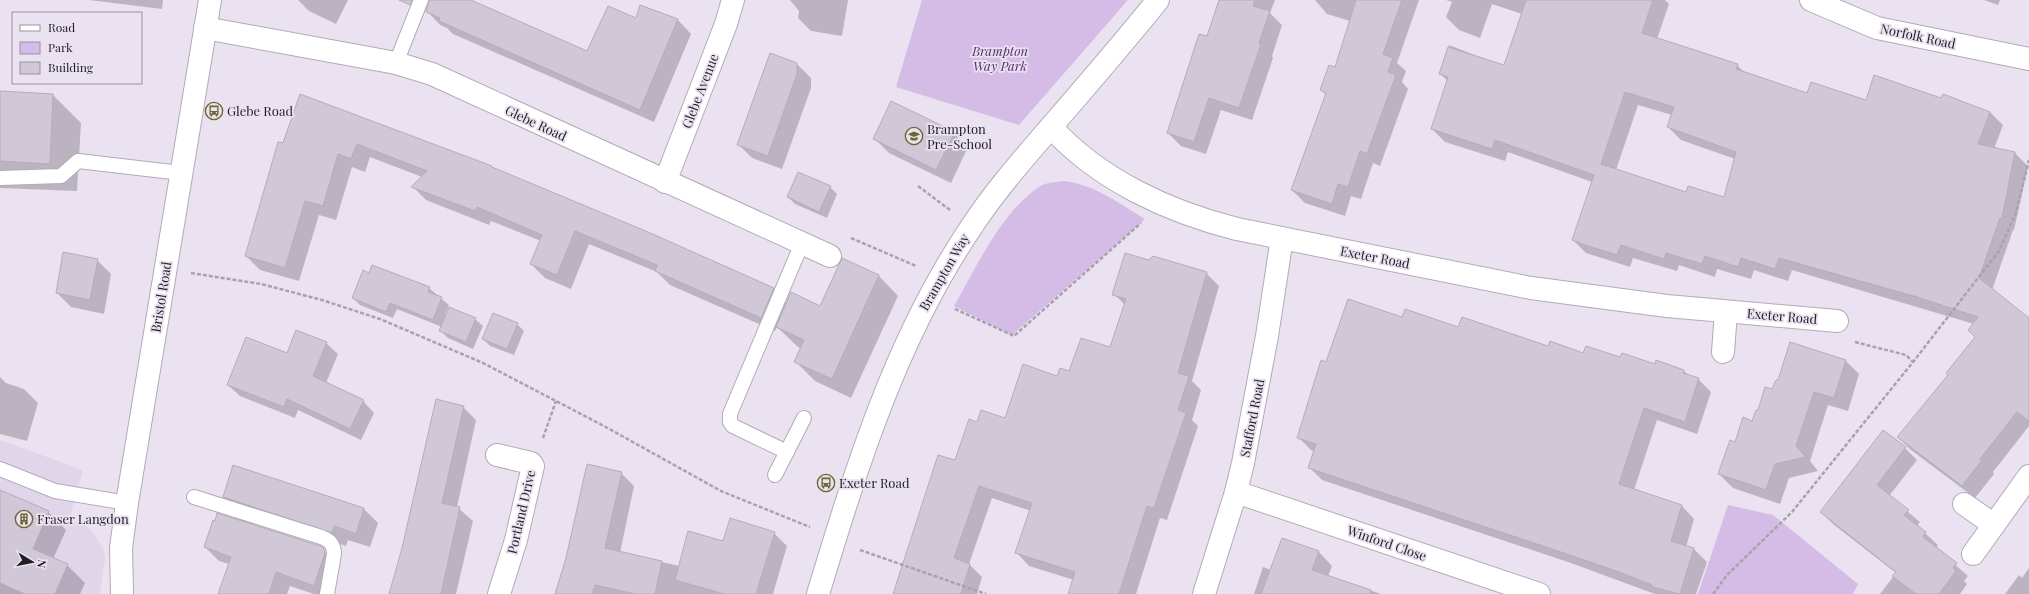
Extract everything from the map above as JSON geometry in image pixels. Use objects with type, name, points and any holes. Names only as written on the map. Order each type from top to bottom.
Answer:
[{"type":"street","name":"Bristol Road","points":[[122,594],[121,548],[127,503],[210,0]]},
{"type":"street","name":"Glebe Avenue","points":[[665,182],[733,0]]},
{"type":"street","name":"Brampton Way","points":[[818,594],[857,469],[883,395],[900,356],[940,277],[972,225],[996,192],[1118,50],[1158,0]]},
{"type":"street","name":"Norfolk Road","points":[[1815,1],[1877,28],[2029,59]]},
{"type":"street","name":"Glebe Road","points":[[205,28],[396,63],[432,74],[665,182],[830,256]]},
{"type":"street","name":"Exeter Road","points":[[1051,127],[1068,145],[1088,162],[1162,204],[1225,226],[1531,288],[1614,300],[1726,312],[1837,321]]},
{"type":"street","name":"Stafford Road","points":[[1204,594],[1236,492],[1266,343],[1282,238]]},
{"type":"street","points":[[1723,352],[1726,312]]},
{"type":"street","name":"Portland Drive","points":[[497,455],[531,463],[533,465],[516,540],[499,594]]},
{"type":"street","points":[[1972,554],[2029,476]]},
{"type":"street","name":"Winford Close","points":[[1236,492],[1539,594]]},
{"type":"street","points":[[1964,504],[1994,525]]},
{"type":"lane","points":[[396,63],[421,0]]},
{"type":"lane","points":[[0,178],[61,176],[78,161],[181,173]]},
{"type":"lane","points":[[787,452],[733,426],[730,422],[730,414],[802,243]]},
{"type":"lane","points":[[775,475],[804,418]]},
{"type":"lane","points":[[0,469],[55,491],[127,503]]},
{"type":"lane","points":[[194,497],[330,541],[334,549],[334,554],[327,594]]},
{"type":"path","points":[[1713,594],[1727,575],[1792,512],[1913,362],[2002,247],[2016,213],[2029,160]]},
{"type":"path","points":[[918,186],[972,225]]},
{"type":"path","points":[[930,296],[1013,336],[1162,204]]},
{"type":"path","points":[[830,256],[841,232],[940,277]]},
{"type":"path","points":[[166,269],[260,284],[322,300],[380,319],[483,363],[721,491],[835,537],[860,550],[986,594]]},
{"type":"path","points":[[1837,321],[1834,335],[1836,337],[1906,355],[1913,362]]},
{"type":"path","points":[[533,465],[556,401]]},
{"type":"shaded area","points":[[0,440],[83,470],[69,520],[84,525],[92,531],[103,548],[105,557],[100,594],[0,594]]},
{"type":"green space","name":"Brampton Way Park","points":[[922,0],[1128,0],[1019,125],[896,87]]},
{"type":"green space","points":[[1065,181],[1076,183],[1097,191],[1117,201],[1145,219],[1012,335],[954,306],[990,242],[1013,211],[1025,198],[1042,185],[1052,182]]},
{"type":"green space","points":[[1728,505],[1773,515],[1858,584],[1853,594],[1698,594]]},
{"type":"building","points":[[399,0],[412,0],[410,5]]},
{"type":"building","points":[[429,0],[471,0],[587,51],[608,6],[636,18],[640,5],[678,19],[640,110],[439,21],[440,18],[426,12]]},
{"type":"building","points":[[1219,0],[1255,0],[1253,6],[1270,11],[1259,43],[1261,44],[1239,108],[1209,98],[1194,142],[1167,133],[1199,34],[1207,36]]},
{"type":"building","points":[[1356,0],[1402,0],[1383,54],[1393,58],[1388,72],[1396,75],[1367,154],[1360,151],[1348,187],[1338,184],[1332,204],[1291,190],[1326,93],[1320,90],[1329,65],[1335,67]]},
{"type":"building","points":[[1526,0],[1653,0],[1642,33],[1738,64],[1736,69],[1807,93],[1811,82],[1866,100],[1874,75],[1941,98],[1943,94],[1990,112],[1978,144],[2015,152],[2002,218],[2000,218],[1979,278],[2029,318],[2029,421],[2017,412],[1980,459],[1982,460],[1962,486],[1897,437],[1948,375],[1946,373],[1975,337],[1968,330],[1978,317],[1917,297],[1779,258],[1775,269],[1741,258],[1738,267],[1705,256],[1702,264],[1666,253],[1664,259],[1621,245],[1617,255],[1572,240],[1594,175],[1495,140],[1492,149],[1431,129],[1448,77],[1439,74],[1448,47],[1504,65]],"holes":[[[1625,92],[1674,107],[1667,127],[1736,152],[1724,197],[1688,186],[1686,192],[1601,164]]]},
{"type":"building","points":[[770,53],[797,63],[797,74],[768,156],[737,145]]},
{"type":"building","points":[[0,91],[53,94],[50,164],[0,161]]},
{"type":"building","points":[[300,94],[492,166],[648,232],[774,288],[761,318],[655,271],[657,265],[575,231],[557,275],[530,264],[542,235],[477,207],[475,211],[411,187],[427,171],[357,144],[351,159],[338,154],[323,206],[305,201],[285,268],[245,256],[278,142],[283,143]]},
{"type":"building","name":"Brampton Pre-School","points":[[891,101],[955,132],[936,170],[873,139]]},
{"type":"building","points":[[798,172],[831,186],[819,212],[787,197]]},
{"type":"building","points":[[63,252],[98,259],[90,300],[56,293]]},
{"type":"building","points":[[1125,253],[1149,260],[1153,256],[1207,272],[1178,373],[1189,376],[1178,410],[1186,413],[1154,508],[1147,506],[1119,594],[1068,594],[1075,572],[1015,553],[1032,503],[979,486],[954,558],[970,564],[961,594],[893,594],[938,455],[955,460],[969,419],[977,422],[981,410],[1005,418],[1023,364],[1057,376],[1060,368],[1069,371],[1081,338],[1110,347],[1126,299],[1112,295]]},
{"type":"building","points":[[842,258],[879,275],[832,379],[794,362],[804,340],[776,327],[791,292],[820,306]]},
{"type":"building","points":[[372,265],[430,287],[428,292],[442,297],[433,320],[390,303],[386,312],[352,298],[363,270],[369,273]]},
{"type":"building","points":[[1348,299],[1402,317],[1405,309],[1458,327],[1462,317],[1548,346],[1550,341],[1583,353],[1586,346],[1620,357],[1622,353],[1655,364],[1656,360],[1684,370],[1683,373],[1699,378],[1685,422],[1644,408],[1619,484],[1682,505],[1671,541],[1694,548],[1680,594],[1652,587],[1652,585],[1619,572],[1308,468],[1316,444],[1297,438],[1321,360],[1326,362]]},
{"type":"building","points":[[449,307],[476,318],[466,342],[439,331]]},
{"type":"building","points":[[493,313],[518,323],[507,349],[482,339]]},
{"type":"building","points":[[296,330],[327,342],[313,376],[364,400],[350,429],[287,399],[284,407],[227,385],[246,337],[287,353]]},
{"type":"building","points":[[1790,342],[1846,360],[1834,398],[1814,392],[1796,446],[1806,457],[1775,464],[1766,490],[1718,474],[1730,440],[1735,442],[1743,417],[1752,421],[1756,410],[1758,410],[1765,387],[1772,389],[1776,380],[1778,380]]},
{"type":"building","points":[[436,399],[464,406],[442,503],[460,507],[441,594],[389,594],[402,548]]},
{"type":"building","points":[[1883,430],[1906,447],[1877,485],[1909,510],[1904,515],[1926,532],[1923,537],[1957,563],[1953,568],[1956,571],[1939,594],[1916,594],[1892,576],[1896,572],[1820,512]]},
{"type":"building","points":[[587,464],[622,472],[605,548],[662,561],[655,594],[635,594],[595,585],[592,594],[555,594],[566,558]]},
{"type":"building","points":[[233,465],[364,508],[356,534],[334,526],[332,533],[223,497]]},
{"type":"building","points":[[0,490],[49,511],[33,549],[68,564],[55,594],[25,594],[0,583]]},
{"type":"building","points":[[217,513],[323,547],[325,553],[314,586],[276,572],[269,594],[218,594],[231,557],[204,547],[213,520],[215,521]]},
{"type":"building","points":[[730,518],[775,532],[756,594],[724,594],[675,580],[688,531],[723,541]]},
{"type":"building","points":[[1282,538],[1319,551],[1312,570],[1371,590],[1370,594],[1261,594]]},
{"type":"place","name":"Glebe Road","points":[[214,111]]},
{"type":"place","name":"Brampton Pre-School","points":[[914,136]]},
{"type":"place","name":"Exeter Road","points":[[826,483]]},
{"type":"place","name":"Fraser Langdon","points":[[24,519]]}]
